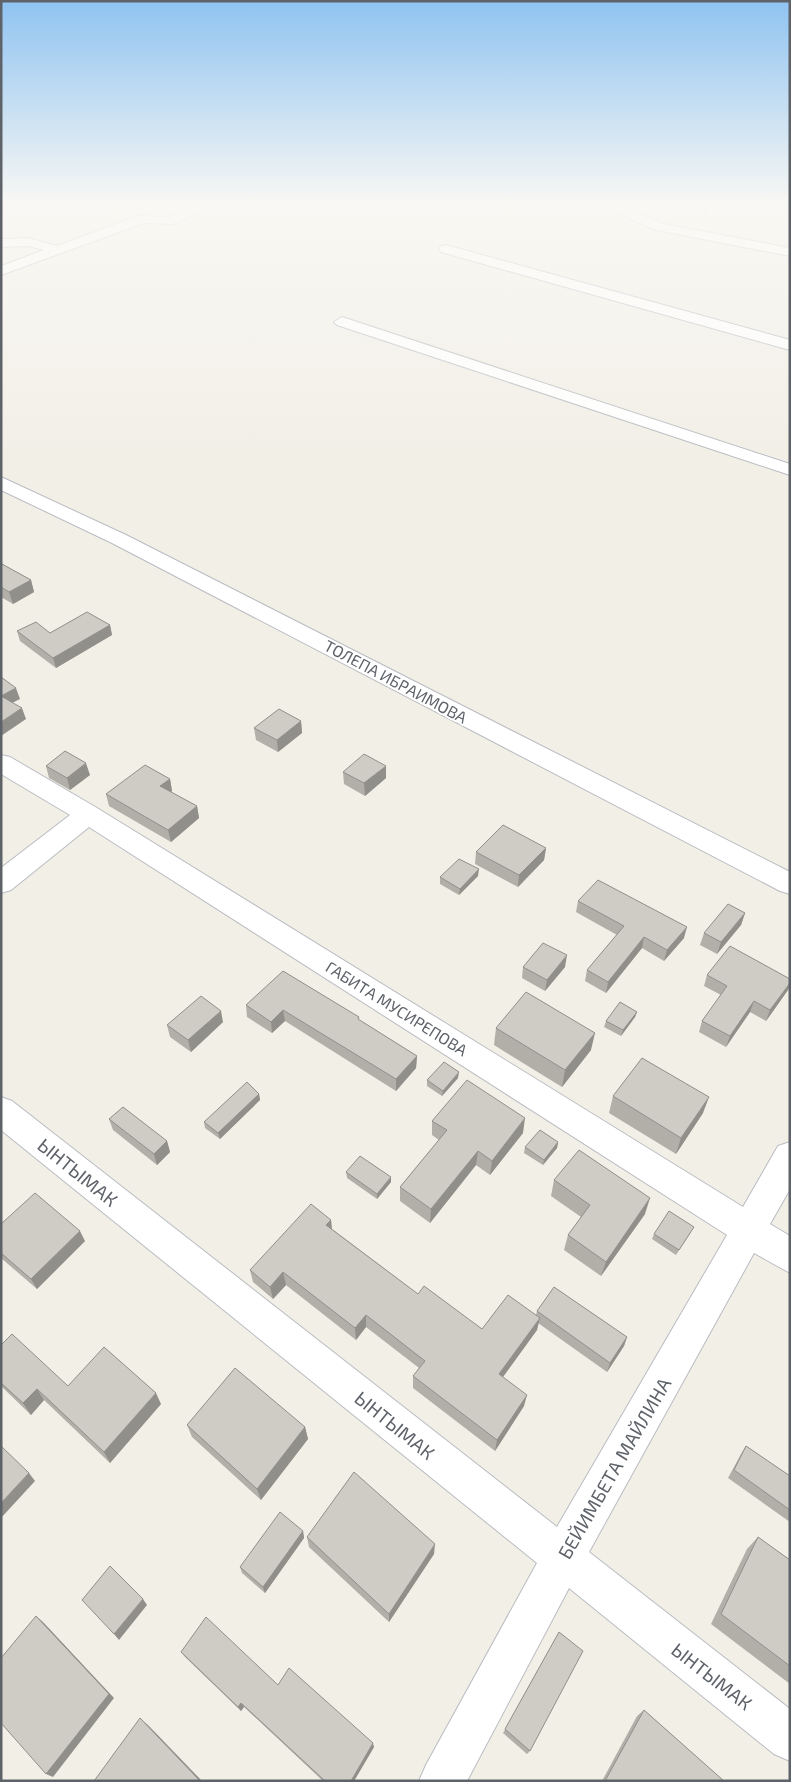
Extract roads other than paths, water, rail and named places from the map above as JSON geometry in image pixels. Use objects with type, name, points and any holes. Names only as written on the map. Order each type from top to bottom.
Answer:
[{"type":"street","points":[[579,286],[790,345]]},
{"type":"street","points":[[342,322],[790,470]]},
{"type":"street","name":"ТОЛЕПА ИБРАИМОВА","points":[[1,483],[119,539],[320,641],[560,768],[790,884]]},
{"type":"street","name":"ГАБИТА МУСИРЕПОВА","points":[[1,763],[88,814],[790,1256]]},
{"type":"street","points":[[1,883],[88,814]]},
{"type":"street","name":"ЫНТЫМАК","points":[[1,1111],[790,1738]]},
{"type":"street","name":"БЕЙИМБЕТА МАЙЛИНА","points":[[442,1781],[562,1558],[790,1157]]}]
